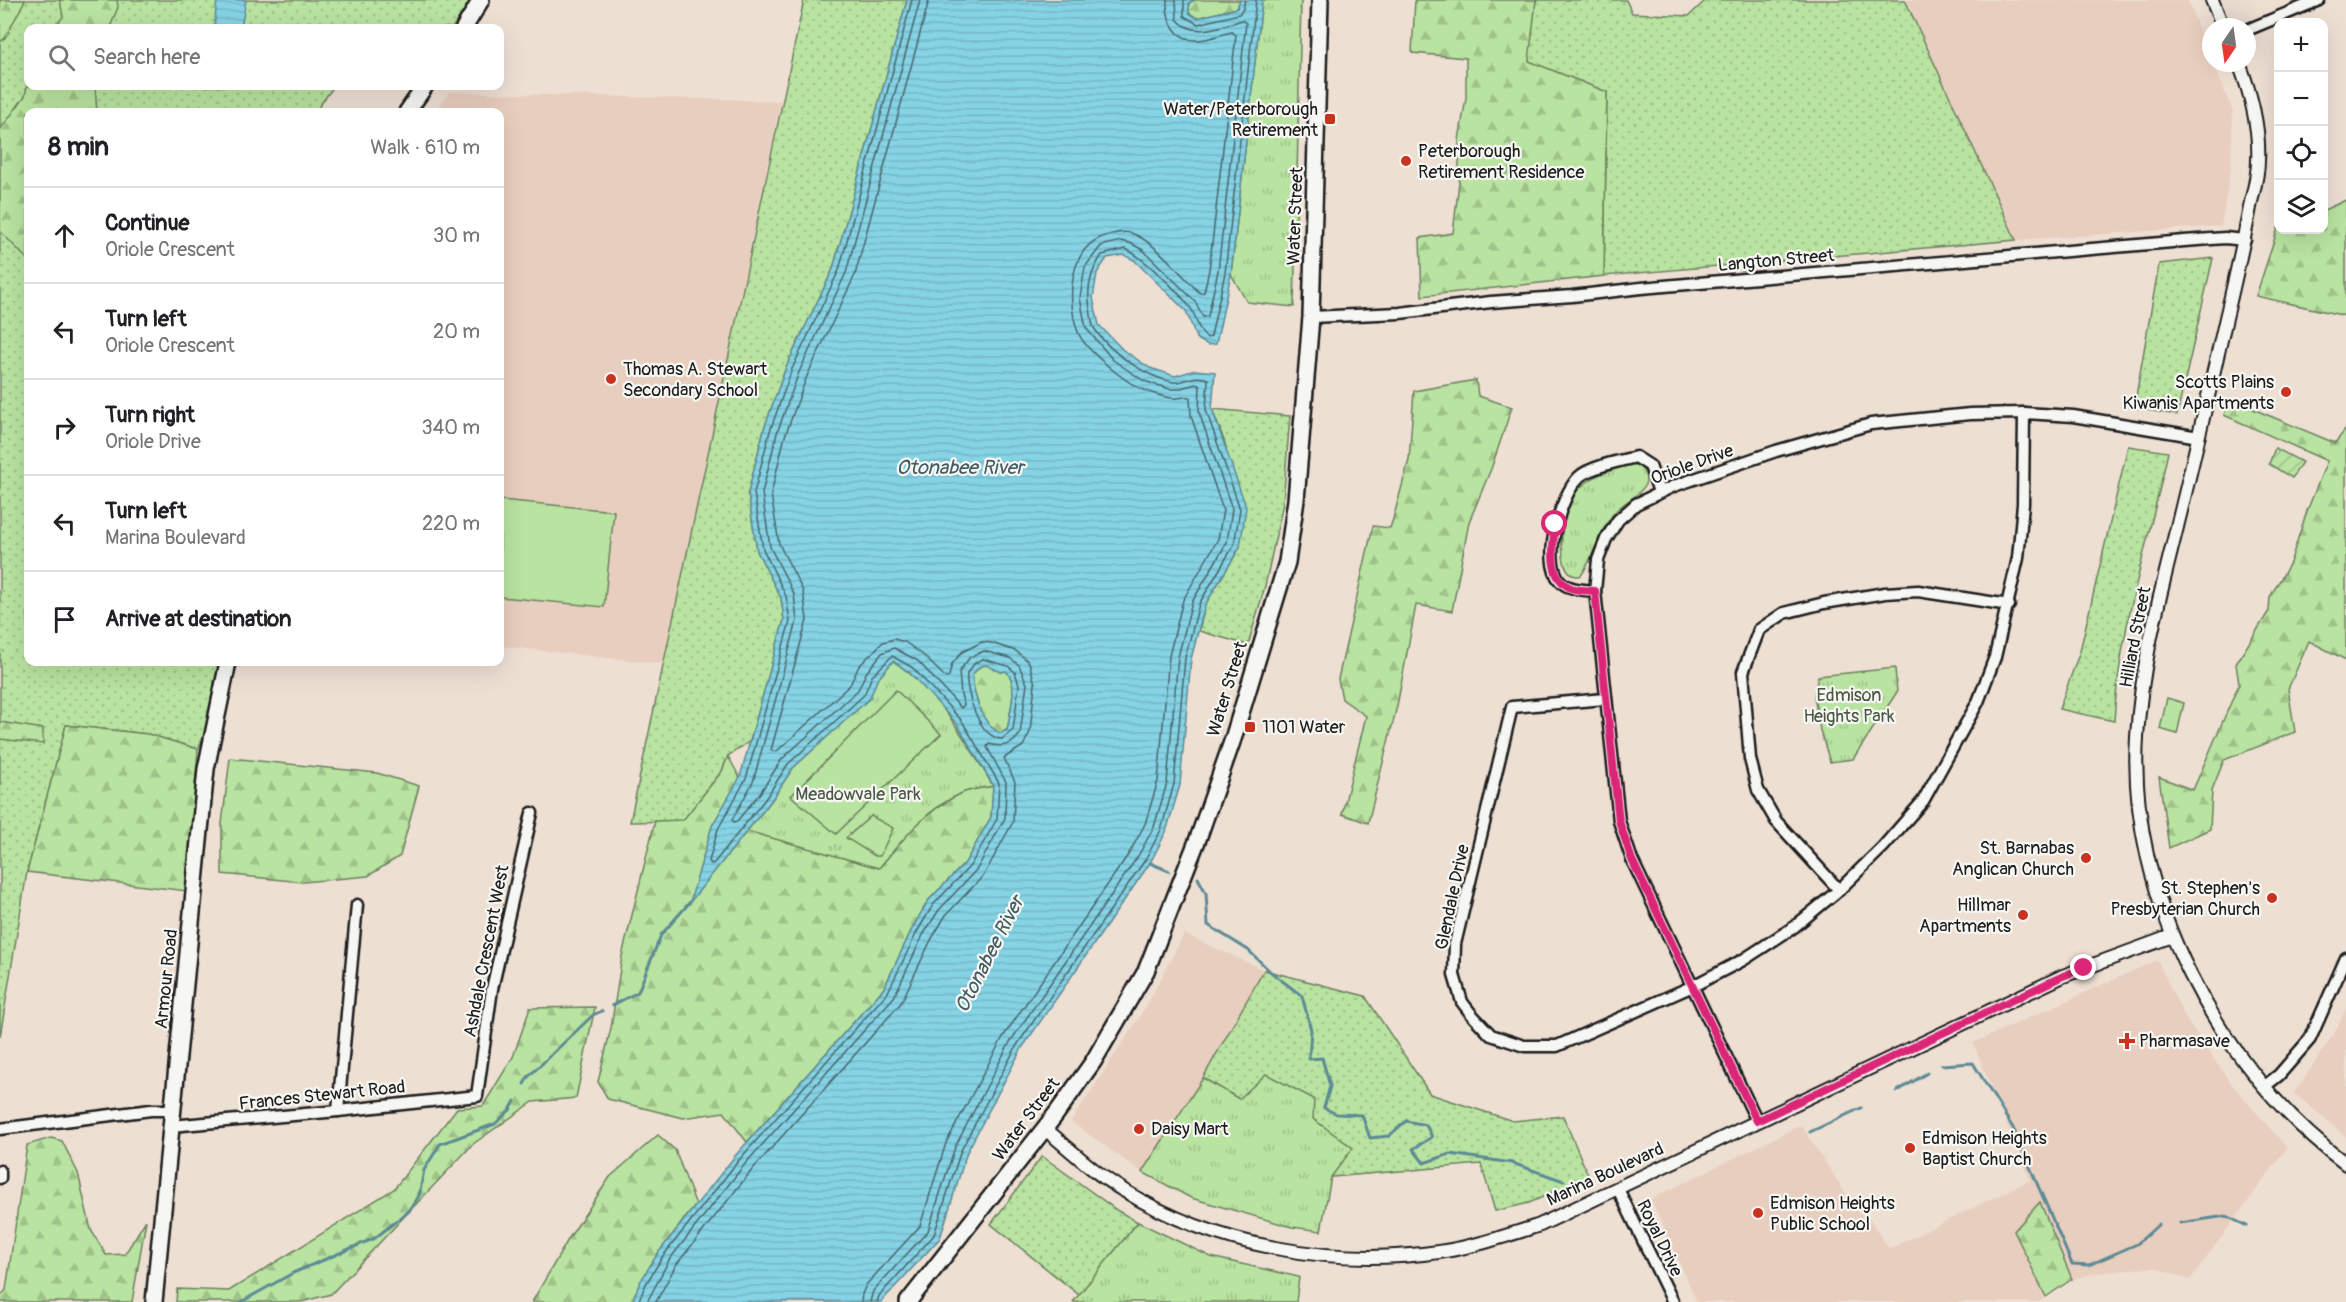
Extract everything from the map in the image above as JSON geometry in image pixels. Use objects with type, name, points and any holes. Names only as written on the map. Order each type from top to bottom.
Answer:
[{"type":"main road","points":[[466,24],[481,0]]},
{"type":"main road","name":"Water Street","points":[[908,1302],[1093,1062],[1146,971],[1199,836],[1233,739],[1287,562],[1296,500],[1311,317],[1320,0]]},
{"type":"main road","points":[[410,108],[422,90]]},
{"type":"main road","name":"Armour Road","points":[[154,1302],[206,769],[227,666]]},
{"type":"street","points":[[2212,0],[2219,18]]},
{"type":"street","points":[[2256,26],[2319,0]]},
{"type":"street","name":"Hilliard Street","points":[[2242,72],[2254,109],[2258,162],[2245,240],[2146,657],[2137,739],[2138,786],[2144,843],[2172,936],[2215,1022],[2265,1086],[2315,1141],[2346,1164]]},
{"type":"street","name":"Langton Street","points":[[1311,317],[1400,313],[1641,288],[2184,241],[2225,238],[2245,240]]},
{"type":"street","points":[[1693,986],[1743,960],[1786,933],[1839,890],[1883,847],[1923,801],[1931,788],[1978,702],[1995,657],[2009,605],[2018,558],[2023,504],[2024,413]]},
{"type":"street","name":"Oriole Drive","points":[[1757,1121],[1632,860],[1619,821],[1595,591],[1598,560],[1606,539],[1618,520],[1636,504],[1659,492],[1776,451],[1871,424],[1970,414],[2024,413],[2073,417],[2199,437]]},
{"type":"street","points":[[1595,591],[1572,589],[1559,580],[1552,556],[1555,524],[1565,499],[1580,476],[1612,462],[1636,457],[1650,466],[1659,492]]},
{"type":"street","points":[[1839,890],[1776,821],[1758,790],[1750,759],[1743,672],[1759,630],[1784,613],[1824,603],[1885,593],[1918,591],[2009,605]]},
{"type":"street","name":"Glendale Drive","points":[[1605,699],[1512,707],[1455,944],[1455,975],[1462,1002],[1491,1035],[1524,1046],[1557,1046],[1693,986]]},
{"type":"street","name":"Ashdale Crescent West","points":[[477,1096],[492,989],[532,813]]},
{"type":"street","points":[[338,1111],[357,905]]},
{"type":"street","name":"Marina Boulevard","points":[[1044,1128],[1076,1156],[1123,1190],[1203,1230],[1295,1252],[1391,1257],[1441,1252],[1489,1242],[1540,1225],[2063,976],[2172,936]]},
{"type":"street","points":[[2265,1086],[2279,1075],[2310,1038],[2346,958]]},
{"type":"street","name":"Frances Stewart Road","points":[[171,1126],[477,1096]]},
{"type":"street","points":[[0,1129],[151,1110],[173,1110]]},
{"type":"street","points":[[0,1171],[0,1178]]},
{"type":"street","name":"Royal Drive","points":[[1618,1189],[1673,1302]]},
{"type":"shaded area","points":[[1905,0],[2188,0],[2202,38],[2202,72],[2217,72],[2233,112],[2231,167],[2221,226],[2016,240]]},
{"type":"shaded area","name":"Thomas A. Stewart Secondary School","points":[[449,92],[781,101],[663,664],[504,646],[504,108],[438,108]]},
{"type":"shaded area","points":[[1184,934],[1264,970],[1207,1072],[1142,1172],[1071,1122],[1146,1007]]},
{"type":"shaded area","points":[[2157,960],[2186,1019],[2230,1082],[2287,1148],[2190,1280],[2153,1267],[2096,1273],[2072,1279],[2039,1302],[1697,1302],[1651,1199],[1801,1125],[1859,1214],[1865,1212],[1889,1249],[2030,1180],[1973,1043]]},
{"type":"shaded area","points":[[2346,1008],[2346,1137],[2294,1093],[2334,1034]]},
{"type":"green space","points":[[0,0],[472,0],[455,24],[24,24],[24,90],[331,90],[318,108],[24,108],[24,666],[224,666],[211,721],[198,749],[148,734],[66,725],[27,872],[0,1037]]},
{"type":"green space","points":[[0,0],[25,0],[5,38],[0,42]]},
{"type":"green space","points":[[60,0],[117,0],[118,7],[112,24],[57,24],[63,17]]},
{"type":"green space","points":[[804,0],[907,0],[833,269],[786,367],[764,429],[748,493],[757,551],[781,598],[784,620],[750,741],[728,756],[722,771],[683,821],[630,822]]},
{"type":"green space","points":[[1240,0],[1237,8],[1197,18],[1189,13],[1189,2]]},
{"type":"green space","points":[[1262,0],[1301,0],[1294,307],[1247,302],[1231,274]]},
{"type":"green space","points":[[1415,0],[1536,0],[1529,61],[1607,92],[1604,276],[1422,296],[1420,238],[1453,233],[1459,182],[1459,140],[1466,98],[1466,58],[1412,53]]},
{"type":"green space","points":[[1536,0],[1626,0],[1632,13],[1689,16],[1706,0],[1905,0],[2016,240],[1604,276],[1607,92],[1528,61]]},
{"type":"green space","points":[[26,90],[95,90],[97,108],[24,108],[24,256],[0,231],[0,130],[25,96]]},
{"type":"green space","points":[[2346,200],[2346,316],[2256,296],[2276,234],[2328,234],[2328,208]]},
{"type":"green space","points":[[2213,258],[2177,415],[2134,408],[2159,264]]},
{"type":"green space","points":[[1476,380],[1478,396],[1512,407],[1491,469],[1469,522],[1452,611],[1416,605],[1397,706],[1368,823],[1342,814],[1366,716],[1342,699],[1338,679],[1373,526],[1390,528],[1393,519],[1409,460],[1414,391]]},
{"type":"green space","points":[[2229,399],[2335,443],[2346,429],[2346,660],[2309,641],[2288,689],[2295,732],[2224,760],[2212,790],[2210,829],[2169,848],[2159,777],[2193,790],[2239,684],[2236,664],[2269,611],[2270,597],[2290,563],[2327,461],[2224,415]]},
{"type":"green space","points":[[1212,409],[1290,416],[1283,503],[1265,586],[1248,645],[1199,631],[1205,605],[1240,547],[1225,443]]},
{"type":"green space","points":[[2128,446],[2168,452],[2128,619],[2114,721],[2059,709],[2080,651]]},
{"type":"green space","points":[[2275,448],[2302,462],[2292,478],[2269,464]]},
{"type":"green space","points":[[1629,464],[1639,465],[1646,480],[1645,486],[1612,515],[1583,573],[1579,576],[1572,575],[1565,565],[1562,545],[1562,528],[1570,501],[1577,490],[1587,482]]},
{"type":"green space","points":[[504,500],[614,511],[604,607],[504,597]]},
{"type":"green space","name":"Meadowvale Park","points":[[893,661],[924,687],[950,718],[993,786],[966,792],[937,807],[916,826],[879,868],[747,831],[793,768],[869,698],[877,680]]},
{"type":"green space","points":[[986,664],[1001,672],[1006,671],[1012,682],[1013,697],[1008,726],[1001,734],[988,724],[980,709],[975,691],[972,675],[979,667]]},
{"type":"green space","name":"Edmison Heights Park","points":[[1895,668],[1897,692],[1853,759],[1830,762],[1820,730],[1814,696],[1818,676]]},
{"type":"green space","points":[[896,690],[941,734],[836,834],[791,796]]},
{"type":"green space","points":[[2167,698],[2184,703],[2177,734],[2160,729]]},
{"type":"green space","points":[[0,722],[43,729],[43,744],[0,739]]},
{"type":"green space","points":[[66,725],[148,734],[198,749],[187,891],[27,872]]},
{"type":"green space","points":[[728,756],[740,778],[712,826],[691,900],[747,831],[879,868],[916,826],[937,807],[966,792],[993,786],[991,817],[965,863],[928,901],[884,988],[747,1142],[724,1112],[683,1118],[608,1099],[598,1082],[611,1028],[622,956],[655,821],[683,820],[722,771]]},
{"type":"green space","points":[[230,758],[377,773],[419,786],[400,856],[368,876],[303,882],[222,874],[222,824]]},
{"type":"green space","points":[[871,816],[893,828],[880,856],[875,856],[846,838]]},
{"type":"green space","points":[[1264,970],[1365,996],[1430,1094],[1513,1121],[1563,1116],[1589,1177],[1529,1203],[1495,1211],[1481,1164],[1331,1177],[1352,1148],[1313,1119],[1239,1099],[1203,1078]]},
{"type":"green space","points":[[595,1007],[576,1098],[533,1102],[473,1144],[331,1294],[301,1302],[176,1302],[177,1289],[229,1291],[394,1189],[457,1108],[483,1106],[513,1057],[530,1008]]},
{"type":"green space","points":[[1266,1074],[1314,1099],[1313,1119],[1353,1148],[1331,1177],[1321,1231],[1292,1227],[1191,1198],[1142,1172],[1203,1078],[1239,1099]]},
{"type":"green space","points":[[658,1135],[675,1150],[696,1205],[652,1263],[632,1302],[532,1302],[569,1238],[610,1177]]},
{"type":"green space","points":[[51,1138],[62,1141],[78,1173],[91,1230],[106,1255],[125,1254],[146,1220],[132,1302],[0,1302],[0,1297],[6,1290],[27,1145]]},
{"type":"green space","points":[[1042,1156],[1118,1211],[1138,1222],[1079,1295],[991,1224]]},
{"type":"green space","points":[[2040,1202],[2072,1279],[2046,1297],[2014,1231]]},
{"type":"green space","points":[[1138,1222],[1211,1257],[1299,1277],[1296,1302],[1073,1302]]},
{"type":"water","points":[[217,0],[246,0],[242,24],[214,24]]},
{"type":"water","name":"Otonabee River","points":[[907,0],[1195,0],[1189,3],[1189,13],[1197,18],[1237,8],[1240,0],[1262,0],[1231,274],[1216,344],[1208,345],[1197,339],[1186,311],[1134,260],[1124,255],[1107,258],[1097,273],[1093,298],[1099,325],[1123,350],[1150,368],[1175,376],[1195,370],[1215,372],[1212,409],[1246,507],[1240,547],[1205,605],[1191,659],[1180,785],[1166,832],[1150,863],[1022,1048],[967,1152],[940,1238],[881,1302],[632,1302],[640,1282],[658,1253],[735,1156],[884,988],[928,901],[965,863],[991,817],[993,785],[957,724],[909,672],[893,661],[877,680],[870,698],[793,768],[771,801],[690,902],[712,826],[740,777],[784,620],[781,598],[757,551],[748,493],[764,429],[786,367],[833,269]],"holes":[[[986,665],[1001,672],[1006,671],[1010,676],[1013,689],[1007,730],[1001,733],[988,724],[984,717],[977,700],[972,675],[979,667]]]},
{"type":"waterway","points":[[1150,863],[1169,871]]},
{"type":"waterway","points":[[1198,878],[1206,893],[1208,925],[1248,950],[1272,973],[1302,996],[1311,1030],[1309,1059],[1322,1058],[1330,1086],[1324,1108],[1337,1114],[1362,1115],[1370,1138],[1389,1136],[1406,1121],[1426,1125],[1432,1137],[1413,1149],[1424,1163],[1450,1154],[1512,1163],[1564,1181]]},
{"type":"waterway","points":[[613,1005],[638,992],[661,935],[690,902]]},
{"type":"waterway","points":[[524,1084],[528,1077],[593,1015],[602,1011]]},
{"type":"waterway","points":[[1942,1065],[1973,1063],[2013,1128],[2072,1264],[2089,1265],[2137,1244],[2159,1224]]},
{"type":"waterway","points":[[1896,1092],[1927,1073]]},
{"type":"waterway","points":[[241,1302],[293,1273],[375,1238],[409,1211],[419,1196],[424,1170],[440,1144],[495,1124],[510,1110],[515,1101]]},
{"type":"waterway","points":[[1810,1132],[1861,1108]]},
{"type":"waterway","points":[[2180,1223],[2226,1216],[2247,1226]]},
{"type":"place","name":"Water/Peterborough Retirement","points":[[1330,119]]},
{"type":"place","name":"Peterborough Retirement Residence","points":[[1406,161]]},
{"type":"place","name":"Thomas A. Stewart Secondary School","points":[[611,379]]},
{"type":"place","name":"Scotts Plains Kiwanis Apartments","points":[[2286,392]]},
{"type":"place","name":"1101 Water","points":[[1250,727]]},
{"type":"place","name":"St. Barnabas Anglican Church","points":[[2086,858]]},
{"type":"place","name":"St. Stephen's Presbyterian Church","points":[[2272,898]]},
{"type":"place","name":"Hillmar Apartments","points":[[2023,915]]},
{"type":"place","name":"Pharmasave","points":[[2127,1041]]},
{"type":"place","name":"Daisy Mart","points":[[1139,1129]]},
{"type":"place","name":"Edmison Heights Baptist Church","points":[[1910,1148]]},
{"type":"place","name":"Edmison Heights Public School","points":[[1758,1213]]},
{"type":"route","points":[[1555,524],[1552,556],[1559,580],[1572,589],[1595,591],[1619,821],[1632,860],[1757,1121],[2084,968]]}]
